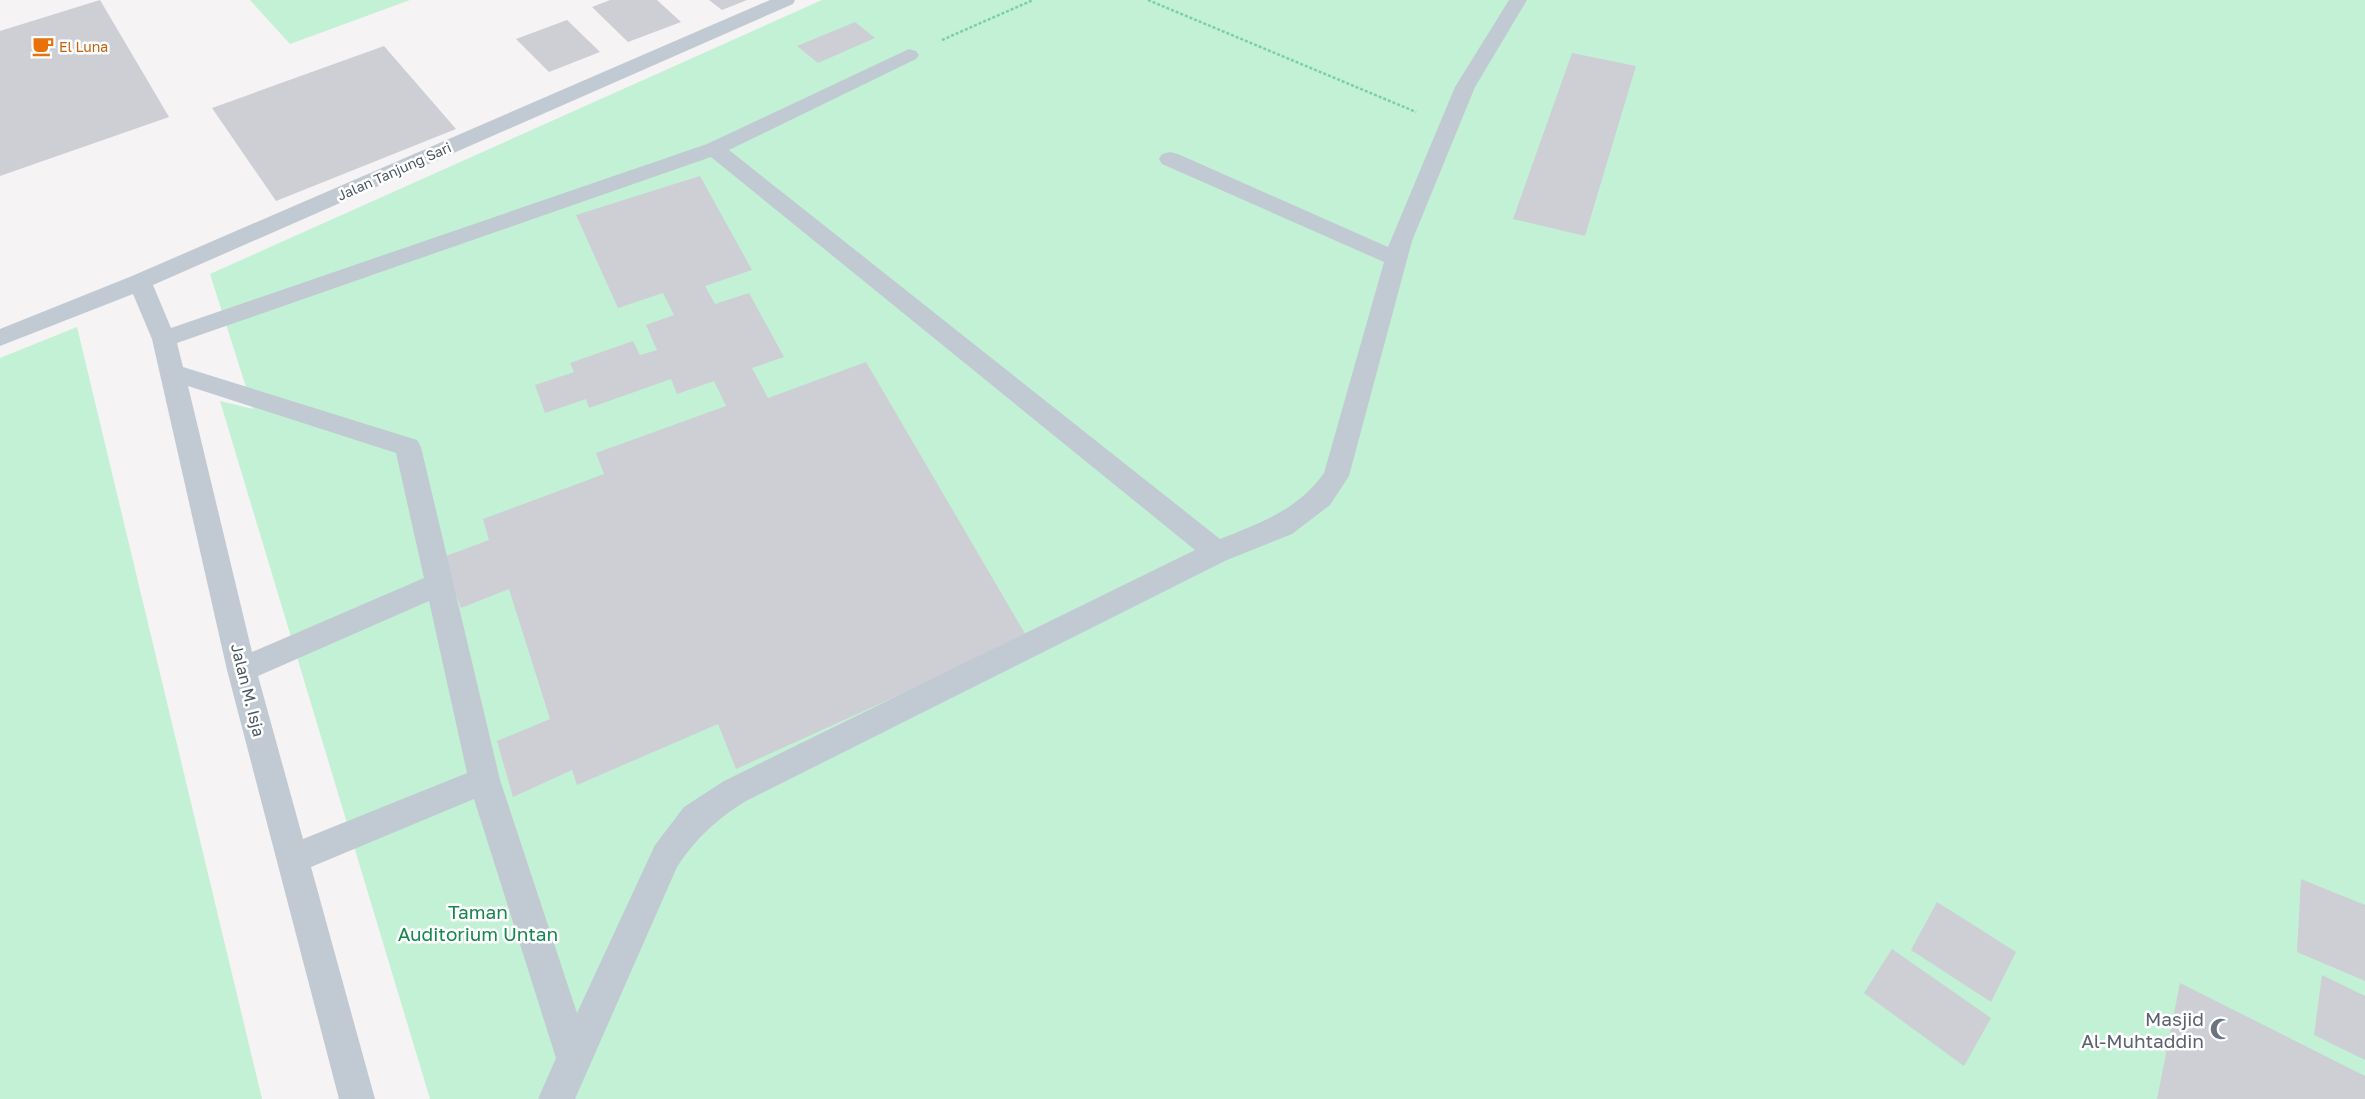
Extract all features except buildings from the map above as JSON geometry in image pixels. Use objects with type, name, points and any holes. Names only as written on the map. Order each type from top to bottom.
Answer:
[{"type":"street","name":"Jalan Tanjung Sari","points":[[0,338],[140,282],[786,0]]},
{"type":"street","points":[[556,1099],[666,856],[682,830],[701,811],[735,791],[1217,552],[1282,526],[1321,498],[1336,476],[1401,241],[1465,87],[1518,0]]},
{"type":"street","points":[[164,339],[714,149],[909,55]]},
{"type":"street","points":[[714,149],[1217,552]]},
{"type":"street","points":[[1170,158],[1396,259]]},
{"type":"street","name":"Jalan M. Isja","points":[[140,282],[164,339],[242,670],[357,1099]]},
{"type":"street","points":[[171,372],[408,447],[484,780],[574,1058]]},
{"type":"street","points":[[242,670],[439,584]]},
{"type":"street","points":[[292,859],[484,780]]},
{"type":"path","points":[[909,55],[1033,0]]},
{"type":"path","points":[[1148,0],[1448,126]]},
{"type":"green space","points":[[250,0],[410,0],[290,44]]},
{"type":"green space","name":"Taman Auditorium Untan","points":[[822,0],[2365,0],[2365,1099],[430,1099],[220,401],[253,409],[210,274]]},
{"type":"green space","points":[[77,327],[262,1099],[0,1099],[0,358]]},
{"type":"place","name":"El Luna","points":[[43,46]]},
{"type":"place","name":"Masjid Al-Muhtaddin","points":[[2221,1029]]}]
